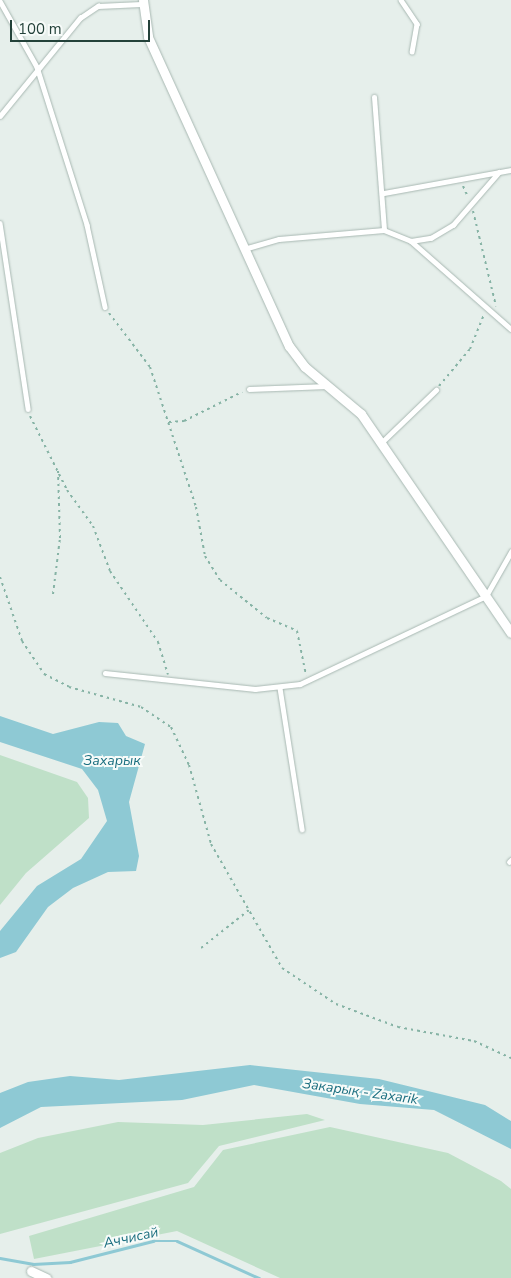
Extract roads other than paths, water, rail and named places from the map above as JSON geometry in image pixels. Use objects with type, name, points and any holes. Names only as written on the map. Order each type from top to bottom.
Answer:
[{"type":"street","points":[[142,2],[148,37],[242,249],[289,346],[328,386],[361,414],[382,442],[511,633]]},
{"type":"street","points":[[32,1271],[46,1278]]},
{"type":"lane","points":[[401,0],[417,24],[412,52]]},
{"type":"lane","points":[[0,1],[37,67],[87,225],[105,307]]},
{"type":"lane","points":[[0,116],[37,67],[80,18],[98,6],[142,2]]},
{"type":"lane","points":[[374,96],[384,193],[384,230]]},
{"type":"lane","points":[[384,193],[511,170]]},
{"type":"lane","points":[[411,242],[431,238],[453,225],[499,172]]},
{"type":"lane","points":[[0,222],[28,409]]},
{"type":"lane","points":[[242,249],[280,239],[384,230],[411,242],[511,329]]},
{"type":"lane","points":[[249,389],[328,386]]},
{"type":"lane","points":[[382,442],[436,390]]},
{"type":"lane","points":[[105,673],[169,680],[280,688],[309,680],[486,596],[511,552]]},
{"type":"lane","points":[[280,688],[302,829]]},
{"type":"water","name":"Захарык","points":[[0,716],[53,734],[99,722],[118,723],[126,736],[145,744],[129,802],[139,856],[136,871],[108,872],[73,888],[48,907],[16,952],[0,958],[0,931],[37,886],[81,859],[107,821],[98,790],[82,769],[0,742]]},
{"type":"water","name":"Закарық - Zaxarik","points":[[250,1065],[379,1079],[485,1105],[511,1121],[511,1149],[434,1110],[360,1104],[254,1085],[182,1100],[41,1107],[0,1128],[0,1093],[28,1082],[70,1076],[119,1080]]},
{"type":"waterway","name":"Аччисай","points":[[0,1258],[33,1264],[70,1262],[153,1241],[177,1241],[259,1278]]}]
